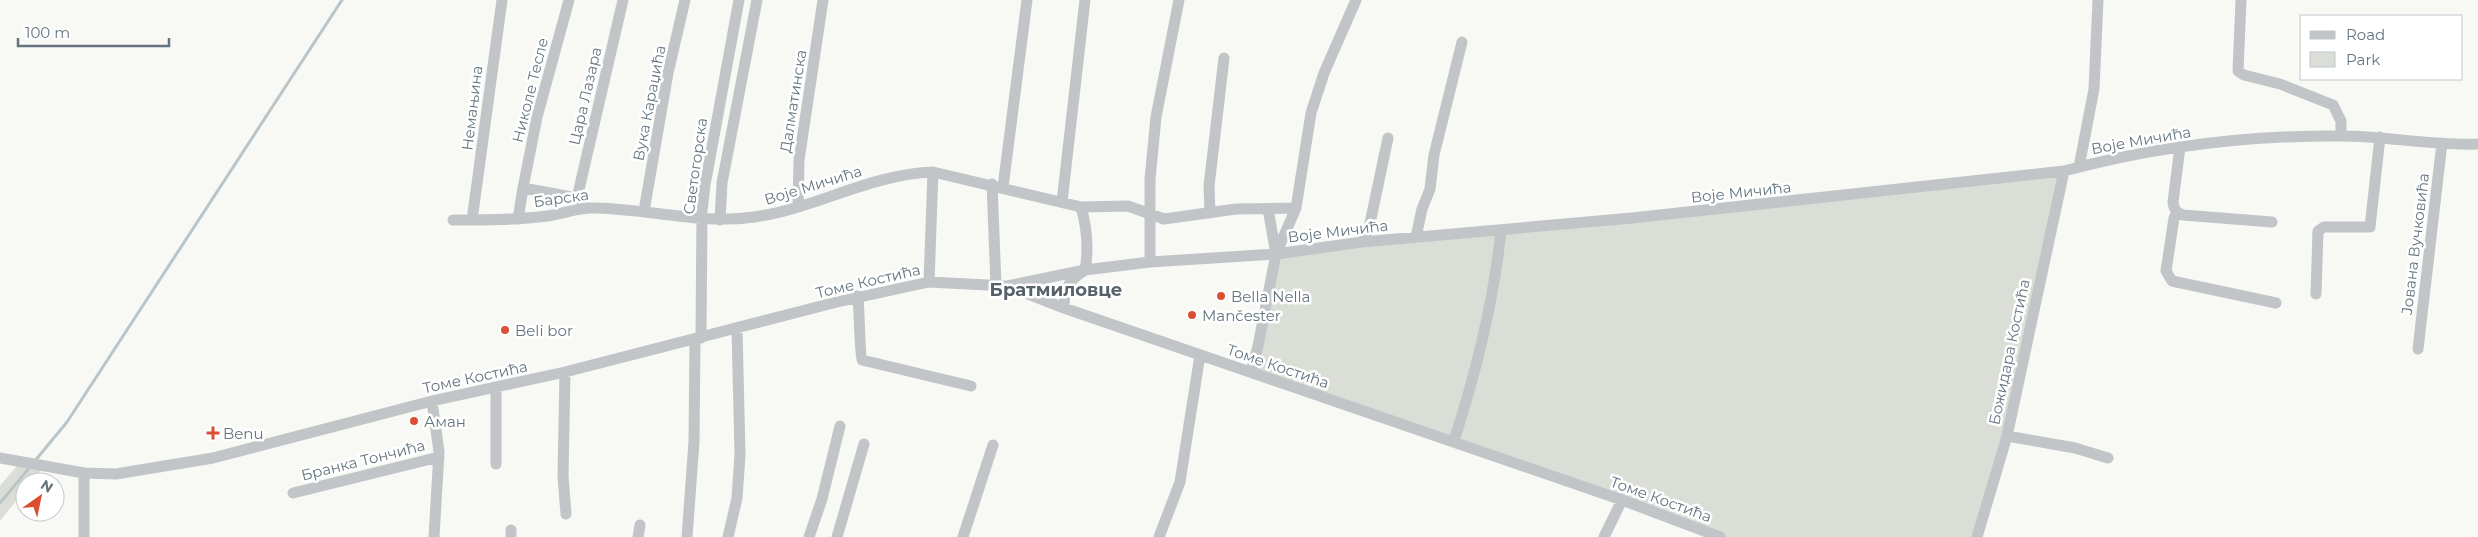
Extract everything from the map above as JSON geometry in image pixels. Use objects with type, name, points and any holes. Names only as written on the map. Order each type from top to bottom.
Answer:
[{"type":"street","name":"Немањина","points":[[472,220],[502,0]]},
{"type":"street","name":"Николе Тесле","points":[[518,218],[537,117],[568,0]]},
{"type":"street","name":"Цара Лазара","points":[[577,198],[623,0]]},
{"type":"street","name":"Вука Караџића","points":[[644,211],[668,74],[685,0]]},
{"type":"street","name":"Светогорска","points":[[687,537],[694,442],[702,218],[712,138],[739,0]]},
{"type":"street","points":[[720,220],[724,175],[757,0]]},
{"type":"street","name":"Далматинска","points":[[798,207],[799,160],[823,0]]},
{"type":"street","points":[[1002,285],[997,186],[1027,0]]},
{"type":"street","points":[[1062,202],[1085,0]]},
{"type":"street","points":[[1150,262],[1150,179],[1156,118],[1179,0]]},
{"type":"street","points":[[1251,372],[1276,254],[1296,208],[1311,113],[1324,73],[1356,0]]},
{"type":"street","points":[[2079,167],[2094,89],[2098,0]]},
{"type":"street","points":[[2241,0],[2238,71],[2244,75],[2280,84],[2333,105],[2341,121],[2340,136]]},
{"type":"street","points":[[1416,237],[1422,208],[1430,189],[1434,155],[1462,42]]},
{"type":"street","points":[[1210,212],[1209,186],[1224,58]]},
{"type":"street","name":"Воје Мичића","points":[[1002,285],[1085,270],[1150,262],[1276,254],[1362,242],[1837,197],[2064,171],[2180,147],[2209,143],[2340,136],[2478,144]]},
{"type":"street","points":[[2316,294],[2318,231],[2324,227],[2370,228],[2380,137]]},
{"type":"street","points":[[1362,242],[1369,228],[1388,138]]},
{"type":"street","name":"Јована Вучковића","points":[[2418,349],[2442,143]]},
{"type":"street","points":[[2177,213],[2173,202],[2180,147]]},
{"type":"street","name":"Божидара Костића","points":[[1977,537],[2007,436],[2064,171]]},
{"type":"street","name":"Воје Мичића","points":[[702,218],[720,220],[756,217],[798,207],[880,180],[916,172],[933,172],[1081,206],[1128,206],[1164,219],[1236,209],[1296,208]]},
{"type":"street","points":[[929,282],[933,172]]},
{"type":"street","points":[[523,188],[577,198],[589,208]]},
{"type":"street","points":[[1064,308],[1066,288],[1072,278],[1085,270],[1088,256],[1087,227],[1081,206]]},
{"type":"street","name":"Барска","points":[[453,220],[518,218],[589,208],[644,211],[702,218]]},
{"type":"street","points":[[1268,209],[1276,254]]},
{"type":"street","points":[[2177,213],[2272,222]]},
{"type":"street","points":[[2177,213],[2174,218],[2166,271],[2170,279],[2175,282],[2276,303]]},
{"type":"street","points":[[1454,441],[1482,347],[1497,273],[1502,230]]},
{"type":"street","name":"Томе Костића","points":[[0,458],[84,473],[116,474],[213,458],[432,401],[565,372],[698,339],[858,296],[929,282],[1002,285],[1200,355],[1454,441],[1622,500],[1720,537]]},
{"type":"street","points":[[858,296],[862,331],[860,352],[862,360],[971,386]]},
{"type":"street","points":[[728,537],[737,498],[740,464],[737,329]]},
{"type":"street","points":[[1159,537],[1180,482],[1200,355]]},
{"type":"street","points":[[565,372],[563,476],[566,514]]},
{"type":"street","points":[[496,388],[496,464]]},
{"type":"street","name":"Бранка Тончића","points":[[432,401],[439,457],[434,537]]},
{"type":"street","points":[[809,537],[827,482],[840,426]]},
{"type":"street","points":[[2007,436],[2075,448],[2108,458]]},
{"type":"street","points":[[837,537],[864,444]]},
{"type":"street","points":[[963,537],[992,445]]},
{"type":"street","name":"Бранка Тончића","points":[[293,493],[439,457]]},
{"type":"street","points":[[84,473],[84,537]]},
{"type":"street","points":[[1604,537],[1622,500]]},
{"type":"street","points":[[638,537],[640,524]]},
{"type":"green space","points":[[2064,171],[2007,436],[1974,537],[1720,537],[1251,372],[1276,254]]},
{"type":"green space","points":[[20,462],[44,467],[40,472],[15,472],[15,502],[0,521],[0,486]]},
{"type":"waterway","points":[[34,462],[67,422],[342,0]]},
{"type":"waterway","points":[[0,503],[30,467]]},
{"type":"place","name":"Bella Nella","points":[[1221,296]]},
{"type":"place","name":"Mančester","points":[[1192,315]]},
{"type":"place","name":"Beli bor","points":[[505,330]]},
{"type":"place","name":"Аман","points":[[414,421]]},
{"type":"place","name":"Benu","points":[[213,433]]},
{"type":"district","name":"Братмиловце","points":[[1056,290]]}]
